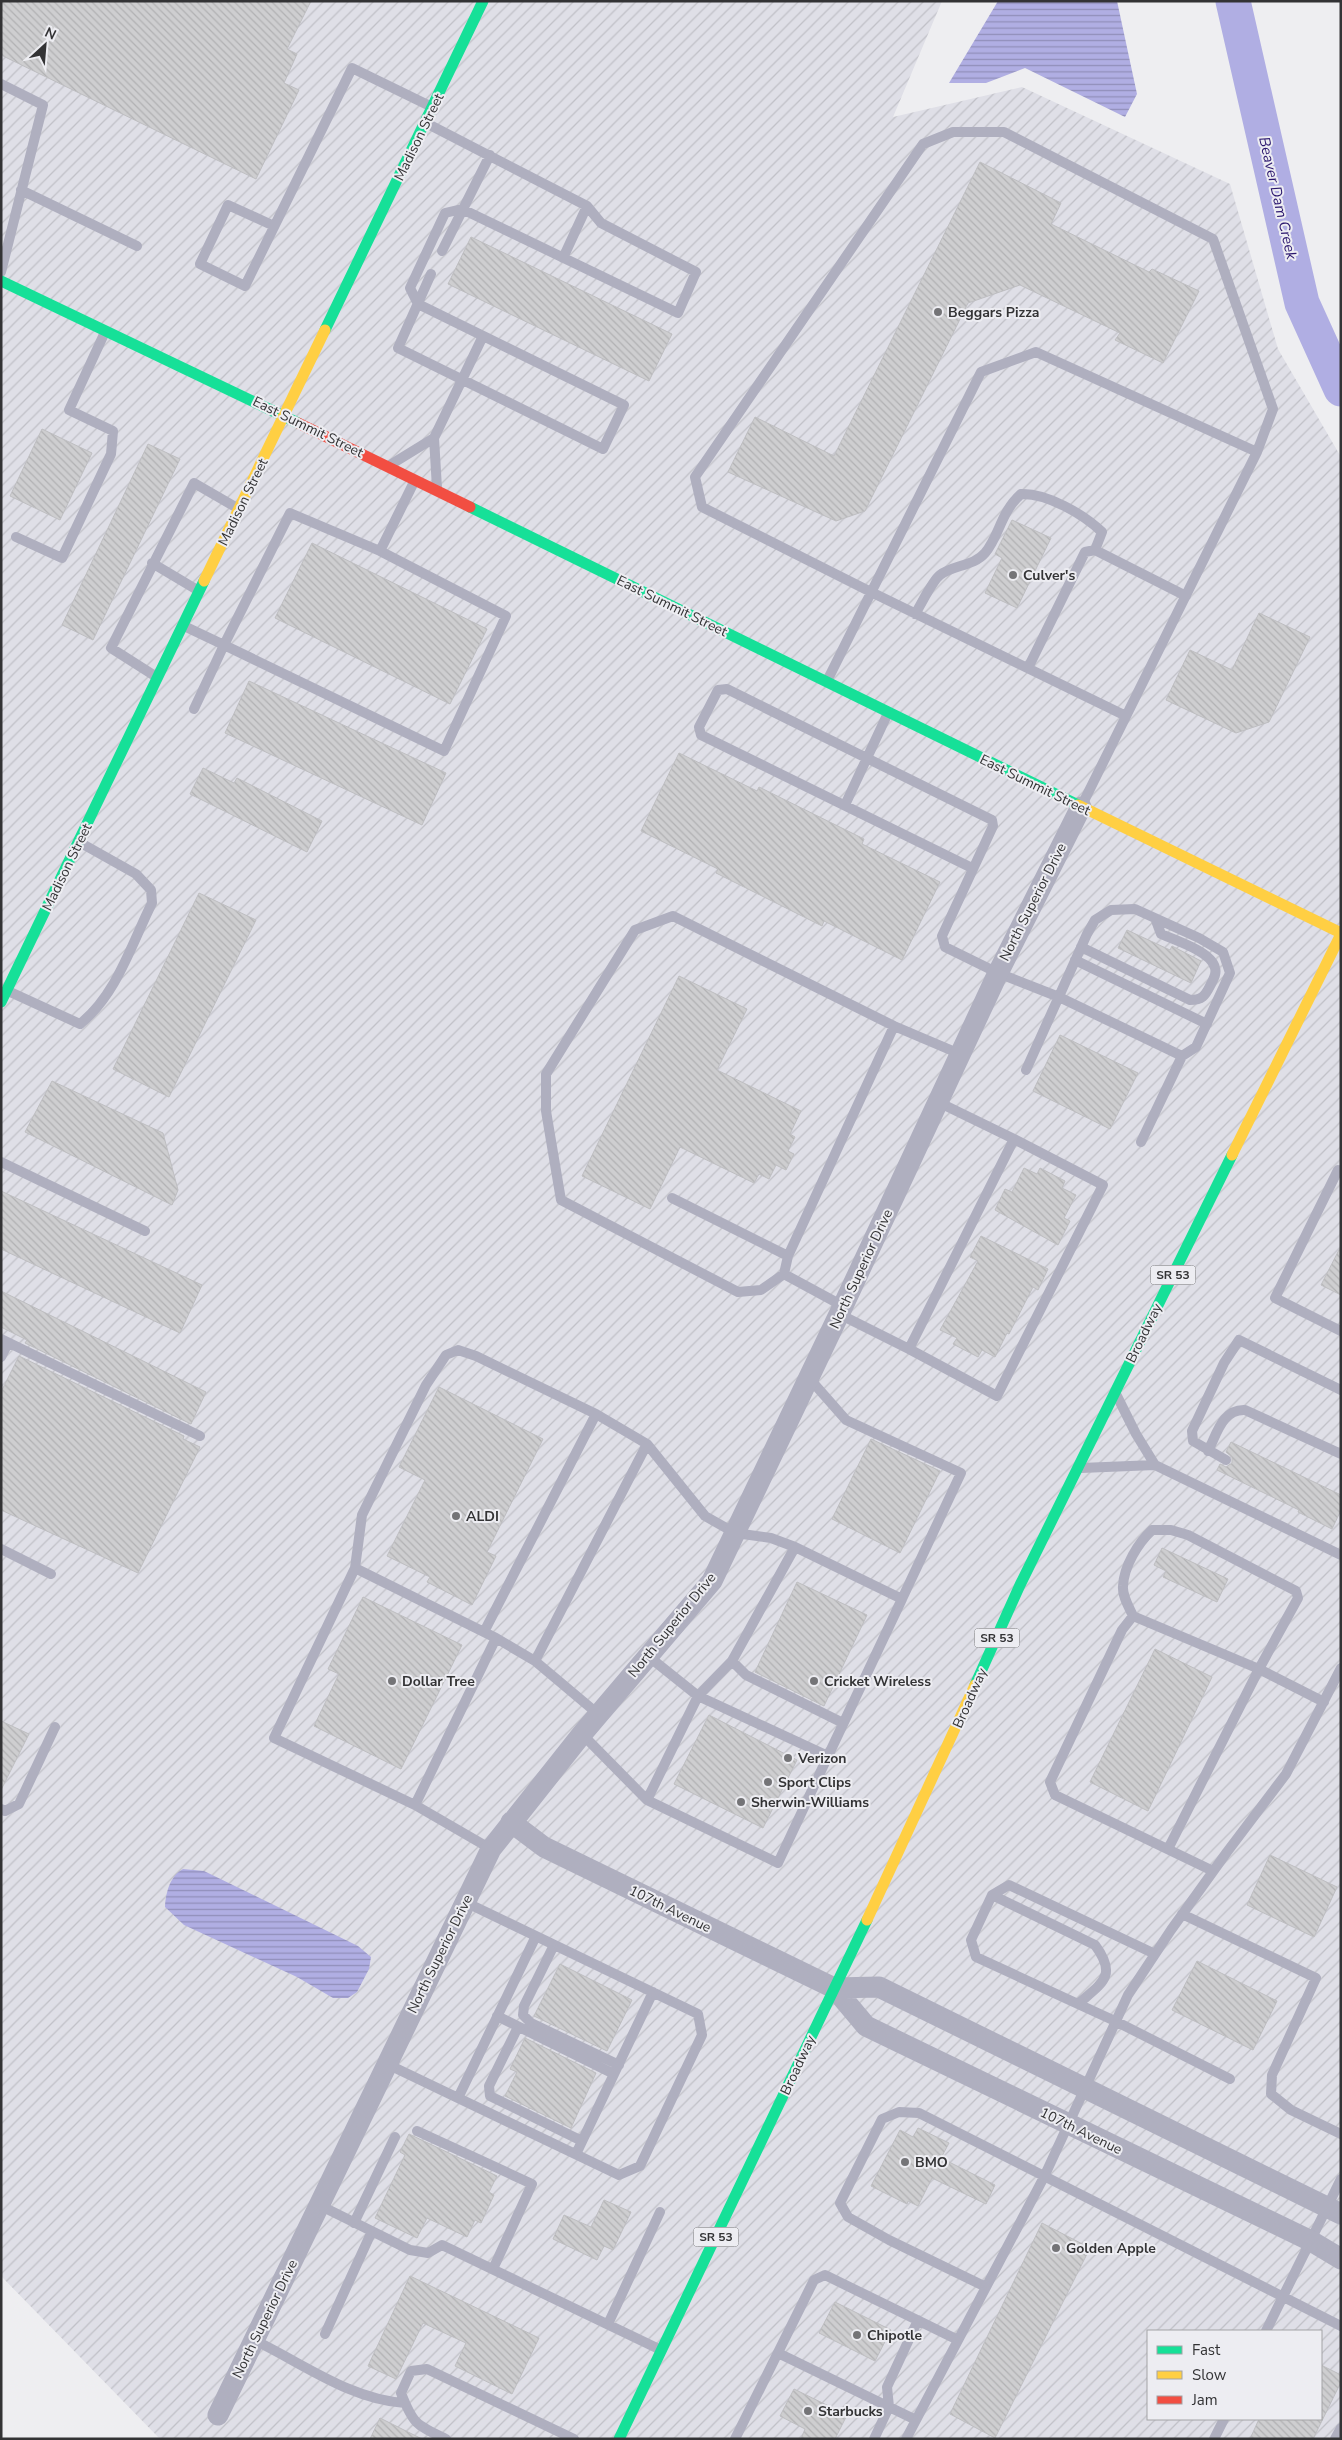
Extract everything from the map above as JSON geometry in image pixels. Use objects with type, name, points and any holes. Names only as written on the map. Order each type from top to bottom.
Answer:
[{"type":"street","name":"Madison Street","points":[[1,1002],[285,416],[483,1]]},
{"type":"street","name":"East Summit Street","points":[[1,281],[388,466],[1341,933]]},
{"type":"street","name":"North Superior Drive","points":[[218,2415],[491,1849],[598,1714],[712,1581],[998,973],[1081,807]]},
{"type":"street","name":"Broadway","points":[[619,2439],[920,1809],[1020,1585],[1341,933]]},
{"type":"street","name":"107th Avenue","points":[[511,1822],[544,1847],[834,1988],[866,2026],[1068,2126],[1311,2241],[1341,2259]]},
{"type":"street","name":"107th Avenue","points":[[834,1988],[879,1988],[1334,2210]]},
{"type":"lane","points":[[274,226],[228,205],[200,264],[245,286],[352,68],[433,108]]},
{"type":"lane","points":[[1,84],[43,105],[1,272]]},
{"type":"lane","points":[[426,123],[587,206],[601,223],[696,272],[678,314],[462,208],[445,213],[410,288],[418,304],[624,405],[603,449],[398,348],[418,304],[431,274]]},
{"type":"lane","points":[[1081,807],[1257,452],[1273,409],[1213,239],[1004,132],[953,132],[923,144],[695,477],[702,507],[915,614],[1126,716]]},
{"type":"lane","points":[[442,250],[490,155]]},
{"type":"lane","points":[[21,190],[137,246]]},
{"type":"lane","points":[[563,258],[587,206]]},
{"type":"lane","points":[[16,537],[62,558],[111,454],[113,431],[69,410],[106,331]]},
{"type":"lane","points":[[437,491],[434,438],[483,336]]},
{"type":"lane","points":[[827,682],[981,372],[1036,352],[1257,452]]},
{"type":"lane","points":[[388,466],[434,438]]},
{"type":"lane","points":[[380,550],[415,480]]},
{"type":"lane","points":[[158,678],[111,648],[152,563],[194,483],[240,509]]},
{"type":"lane","points":[[915,614],[938,576],[975,561],[985,553],[1009,505],[1021,494],[1035,494],[1088,518],[1102,532],[1095,550]]},
{"type":"lane","points":[[183,626],[224,645],[444,751],[506,616],[380,550],[290,513],[224,645],[194,709]]},
{"type":"lane","points":[[1028,668],[1085,552],[1095,550],[1186,596]]},
{"type":"lane","points":[[152,563],[200,592]]},
{"type":"lane","points":[[972,868],[701,735],[699,727],[718,690],[727,689],[992,820],[993,826],[942,936],[944,947],[998,973],[1059,997],[1182,1056]]},
{"type":"lane","points":[[845,805],[888,712]]},
{"type":"lane","points":[[7,991],[80,1024],[91,1015],[109,993],[152,903],[151,890],[136,874],[79,842]]},
{"type":"lane","points":[[1026,1070],[1095,920],[1111,910],[1135,909],[1223,952],[1230,973],[1196,1047],[1182,1056],[1141,1142]]},
{"type":"lane","points":[[894,1026],[788,1256],[784,1274],[762,1290],[738,1292],[561,1200],[546,1111],[546,1074],[635,930],[674,916],[894,1026],[960,1054]]},
{"type":"lane","points":[[1081,947],[1190,1000],[1200,1000],[1206,995],[1216,974],[1215,966],[1210,957],[1161,934],[1155,918]]},
{"type":"lane","points":[[1075,960],[1207,1024]]},
{"type":"lane","points":[[784,1274],[841,1310],[909,1349],[997,1396],[1104,1185],[938,1102]]},
{"type":"lane","points":[[909,1349],[1014,1139]]},
{"type":"lane","points":[[1,1162],[145,1231]]},
{"type":"lane","points":[[1340,1169],[1275,1298],[1341,1331]]},
{"type":"lane","points":[[672,1198],[788,1256]]},
{"type":"lane","points":[[1226,1460],[1193,1441],[1192,1432],[1224,1363],[1239,1340],[1341,1390]]},
{"type":"lane","points":[[1,1357],[5,1341],[200,1436]]},
{"type":"lane","points":[[491,1849],[415,1804],[274,1738],[355,1568],[362,1516],[426,1385],[446,1355],[458,1350],[476,1356],[596,1414],[647,1444],[705,1516],[735,1533],[772,1538],[795,1547],[902,1599]]},
{"type":"lane","points":[[582,1734],[647,1800],[778,1863],[961,1474],[846,1420],[809,1378]]},
{"type":"lane","points":[[1115,1392],[1136,1434],[1155,1465]]},
{"type":"lane","points":[[1208,1451],[1226,1416],[1235,1410],[1245,1410],[1341,1454]]},
{"type":"lane","points":[[484,1632],[596,1414]]},
{"type":"lane","points":[[535,1660],[647,1444]]},
{"type":"lane","points":[[1077,1469],[1155,1465],[1341,1555]]},
{"type":"lane","points":[[1168,1849],[1258,1669],[1298,1598],[1296,1591],[1188,1535],[1171,1530],[1152,1530],[1142,1539],[1126,1572],[1122,1587],[1124,1597],[1133,1616],[1258,1669],[1324,1702]]},
{"type":"lane","points":[[647,1800],[698,1696],[732,1661],[795,1547]]},
{"type":"lane","points":[[1,1549],[51,1574]]},
{"type":"lane","points":[[355,1568],[496,1638],[535,1660],[598,1714]]},
{"type":"lane","points":[[1133,1616],[1122,1630],[1050,1782],[1055,1795],[1213,1871]]},
{"type":"lane","points":[[415,1804],[496,1638]]},
{"type":"lane","points":[[648,1656],[698,1696],[828,1756]]},
{"type":"lane","points":[[732,1661],[746,1675],[843,1724]]},
{"type":"lane","points":[[911,2437],[916,2420],[1044,2177],[1128,1995],[1182,1914],[1286,1774],[1341,1668]]},
{"type":"lane","points":[[1,1809],[5,1811],[19,1804],[55,1727]]},
{"type":"lane","points":[[1155,1954],[1009,1885],[992,1895],[971,1940],[976,1957],[1115,2021],[1230,2079]]},
{"type":"lane","points":[[992,1895],[1095,1945],[1106,1960],[1107,1971],[1099,1986],[1078,2004]]},
{"type":"lane","points":[[387,2064],[619,2175],[640,2166],[702,2035],[698,2014],[465,1902]]},
{"type":"lane","points":[[1182,1914],[1316,1978],[1272,2076],[1271,2094],[1291,2110],[1341,2134]]},
{"type":"lane","points":[[458,2098],[536,1936]]},
{"type":"lane","points":[[554,1945],[524,2006],[523,2015],[531,2024],[616,2069]]},
{"type":"lane","points":[[576,2154],[653,1992]]},
{"type":"lane","points":[[497,2016],[518,2027],[616,2069]]},
{"type":"lane","points":[[518,2027],[489,2086],[490,2096],[582,2141]]},
{"type":"lane","points":[[986,2287],[889,2240],[848,2217],[840,2203],[882,2119],[899,2112],[912,2112],[951,2128],[1044,2177],[1341,2326]]},
{"type":"lane","points":[[417,2130],[532,2184],[493,2269]]},
{"type":"lane","points":[[354,2223],[395,2137]]},
{"type":"lane","points":[[1266,2330],[1311,2241],[1334,2210],[1341,2179]]},
{"type":"lane","points":[[319,2205],[410,2250],[428,2253],[442,2245],[662,2350]]},
{"type":"lane","points":[[608,2324],[660,2212]]},
{"type":"lane","points":[[325,2334],[372,2231]]},
{"type":"lane","points":[[736,2439],[814,2280],[825,2275],[958,2340]]},
{"type":"lane","points":[[874,2439],[889,2407],[886,2387],[918,2320]]},
{"type":"lane","points":[[254,2340],[349,2390],[387,2402],[405,2403]]},
{"type":"lane","points":[[778,2353],[916,2420]]},
{"type":"lane","points":[[446,2439],[414,2422],[401,2393],[411,2371],[427,2369],[574,2439]]},
{"type":"lane","points":[[1214,2439],[1224,2420]]},
{"type":"lane","points":[[1336,2439],[1341,2428]]},
{"type":"shaded area","points":[[1,1],[942,1],[893,117],[1022,87],[1230,184],[1278,349],[1341,457],[1341,2439],[160,2439],[1,2276]]},
{"type":"water","points":[[998,1],[1117,1],[1137,94],[1125,117],[1025,68],[986,83],[949,83]]},
{"type":"water","points":[[183,1869],[204,1871],[358,1946],[371,1957],[369,1969],[357,1992],[348,1998],[333,1998],[297,1977],[184,1925],[165,1907],[166,1896],[172,1880]]},
{"type":"building","points":[[1,1],[311,1],[287,49],[297,54],[284,83],[299,90],[256,179],[1,55]]},
{"type":"building","points":[[980,162],[1061,203],[1051,224],[1149,272],[1152,269],[1199,291],[1163,363],[1115,340],[1120,333],[1020,285],[968,303],[865,511],[836,521],[728,472],[755,417],[834,456]]},
{"type":"building","points":[[471,237],[672,334],[649,381],[448,284]]},
{"type":"building","points":[[42,429],[92,453],[60,520],[10,496]]},
{"type":"building","points":[[148,444],[180,459],[93,640],[62,625]]},
{"type":"building","name":"Culver's","points":[[1012,520],[1051,538],[1017,608],[985,593],[1002,558],[995,554]]},
{"type":"building","points":[[312,543],[487,629],[450,704],[275,618]]},
{"type":"building","points":[[1259,613],[1310,637],[1269,722],[1236,733],[1166,700],[1190,650],[1232,670]]},
{"type":"building","points":[[249,681],[446,773],[422,825],[225,733]]},
{"type":"building","points":[[679,753],[757,791],[759,787],[864,839],[862,844],[940,882],[902,960],[824,921],[822,926],[716,873],[718,869],[641,831]]},
{"type":"building","points":[[203,768],[234,783],[237,778],[322,821],[307,852],[190,794]]},
{"type":"building","points":[[199,893],[256,920],[169,1097],[113,1069]]},
{"type":"building","points":[[1127,930],[1170,950],[1172,946],[1201,961],[1191,983],[1118,948]]},
{"type":"building","points":[[679,976],[747,1009],[717,1070],[801,1111],[790,1134],[795,1137],[788,1151],[794,1154],[786,1170],[776,1165],[769,1179],[759,1174],[754,1183],[680,1147],[650,1209],[582,1176]]},
{"type":"building","points":[[1060,1035],[1138,1073],[1110,1129],[1033,1091]]},
{"type":"building","points":[[52,1081],[163,1133],[178,1190],[172,1205],[25,1132]]},
{"type":"building","points":[[1024,1168],[1037,1174],[1040,1168],[1065,1181],[1062,1188],[1076,1195],[1064,1218],[1070,1221],[1058,1245],[995,1210],[1005,1189],[1012,1192]]},
{"type":"building","points":[[1,1191],[202,1285],[180,1333],[1,1249]]},
{"type":"building","points":[[981,1236],[1048,1269],[1038,1290],[1033,1287],[995,1357],[982,1350],[978,1357],[953,1344],[957,1338],[940,1330],[978,1261],[970,1257]]},
{"type":"building","points":[[1341,1246],[1341,1295],[1321,1285]]},
{"type":"building","points":[[1,1291],[206,1392],[191,1424],[25,1343],[27,1340],[1,1327]]},
{"type":"building","points":[[19,1356],[184,1436],[183,1439],[200,1447],[138,1573],[1,1510],[1,1392]]},
{"type":"building","name":"ALDI","points":[[439,1387],[543,1439],[487,1552],[496,1556],[472,1605],[427,1582],[430,1577],[387,1556],[425,1480],[399,1467]]},
{"type":"building","points":[[871,1439],[940,1471],[900,1553],[832,1519]]},
{"type":"building","points":[[1231,1442],[1341,1495],[1341,1510],[1332,1529],[1298,1512],[1299,1510],[1217,1470],[1220,1464],[1226,1467],[1232,1463],[1232,1457],[1226,1452]]},
{"type":"building","points":[[1162,1548],[1228,1579],[1217,1602],[1163,1577],[1166,1571],[1154,1565]]},
{"type":"building","points":[[797,1582],[867,1615],[824,1706],[755,1672]]},
{"type":"building","points":[[363,1597],[462,1645],[401,1769],[314,1726],[339,1674],[328,1669]]},
{"type":"building","points":[[1155,1649],[1212,1677],[1148,1811],[1090,1782]]},
{"type":"building","points":[[709,1715],[797,1760],[763,1828],[674,1784]]},
{"type":"building","points":[[1,1721],[29,1734],[1,1790]]},
{"type":"building","points":[[1270,1855],[1337,1887],[1314,1937],[1247,1905]]},
{"type":"building","points":[[1197,1961],[1277,2001],[1253,2050],[1172,2010]]},
{"type":"building","points":[[560,1964],[632,2000],[607,2051],[534,2016]]},
{"type":"building","points":[[525,2038],[596,2073],[571,2128],[505,2096],[517,2072],[510,2069]]},
{"type":"building","points":[[918,2128],[949,2143],[941,2158],[995,2185],[986,2204],[932,2178],[918,2206],[908,2201],[907,2204],[871,2186],[900,2130],[913,2137]]},
{"type":"building","points":[[409,2134],[497,2176],[489,2192],[494,2195],[481,2223],[475,2220],[467,2237],[427,2218],[417,2238],[375,2218],[405,2155],[400,2152]]},
{"type":"building","points":[[604,2200],[631,2212],[613,2250],[604,2246],[597,2260],[553,2239],[564,2215],[591,2227]]},
{"type":"building","points":[[1042,2223],[1090,2248],[995,2438],[950,2414]]},
{"type":"building","points":[[410,2276],[539,2338],[512,2394],[455,2366],[466,2343],[423,2323],[396,2379],[368,2366]]},
{"type":"building","points":[[835,2302],[891,2330],[875,2361],[819,2333]]},
{"type":"building","points":[[1322,2366],[1341,2375],[1341,2382],[1313,2439],[1250,2439],[1259,2420],[1322,2420]]},
{"type":"building","points":[[794,2389],[847,2415],[835,2439],[801,2439],[805,2429],[780,2416]]},
{"type":"building","points":[[380,2418],[422,2439],[370,2439]]},
{"type":"waterway","name":"Beaver Dam Creek","points":[[1233,1],[1302,303],[1341,389]]},
{"type":"traffic: fast","points":[[325,330],[483,1]]},
{"type":"traffic: fast","points":[[1,281],[298,423]]},
{"type":"traffic: fast","points":[[470,507],[1078,805]]},
{"type":"traffic: fast","points":[[1,1002],[204,581]]},
{"type":"traffic: fast","points":[[975,1685],[1020,1585],[1232,1155]]},
{"type":"traffic: fast","points":[[619,2439],[867,1920]]},
{"type":"traffic: slow","points":[[204,581],[325,330]]},
{"type":"traffic: slow","points":[[1078,805],[1341,933]]},
{"type":"traffic: slow","points":[[1232,1155],[1341,934]]},
{"type":"traffic: slow","points":[[867,1920],[975,1685]]},
{"type":"traffic: jam","points":[[298,423],[470,507]]},
{"type":"place","name":"Beggars Pizza","points":[[938,312]]},
{"type":"place","name":"Culver's","points":[[1013,575]]},
{"type":"place","name":"ALDI","points":[[456,1516]]},
{"type":"place","name":"Dollar Tree","points":[[392,1681]]},
{"type":"place","name":"Cricket Wireless","points":[[814,1681]]},
{"type":"place","name":"Verizon","points":[[788,1758]]},
{"type":"place","name":"Sport Clips","points":[[768,1782]]},
{"type":"place","name":"Sherwin-Williams","points":[[741,1802]]},
{"type":"place","name":"BMO","points":[[905,2162]]},
{"type":"place","name":"Golden Apple","points":[[1056,2248]]},
{"type":"place","name":"Chipotle","points":[[857,2335]]},
{"type":"place","name":"Starbucks","points":[[808,2411]]}]
